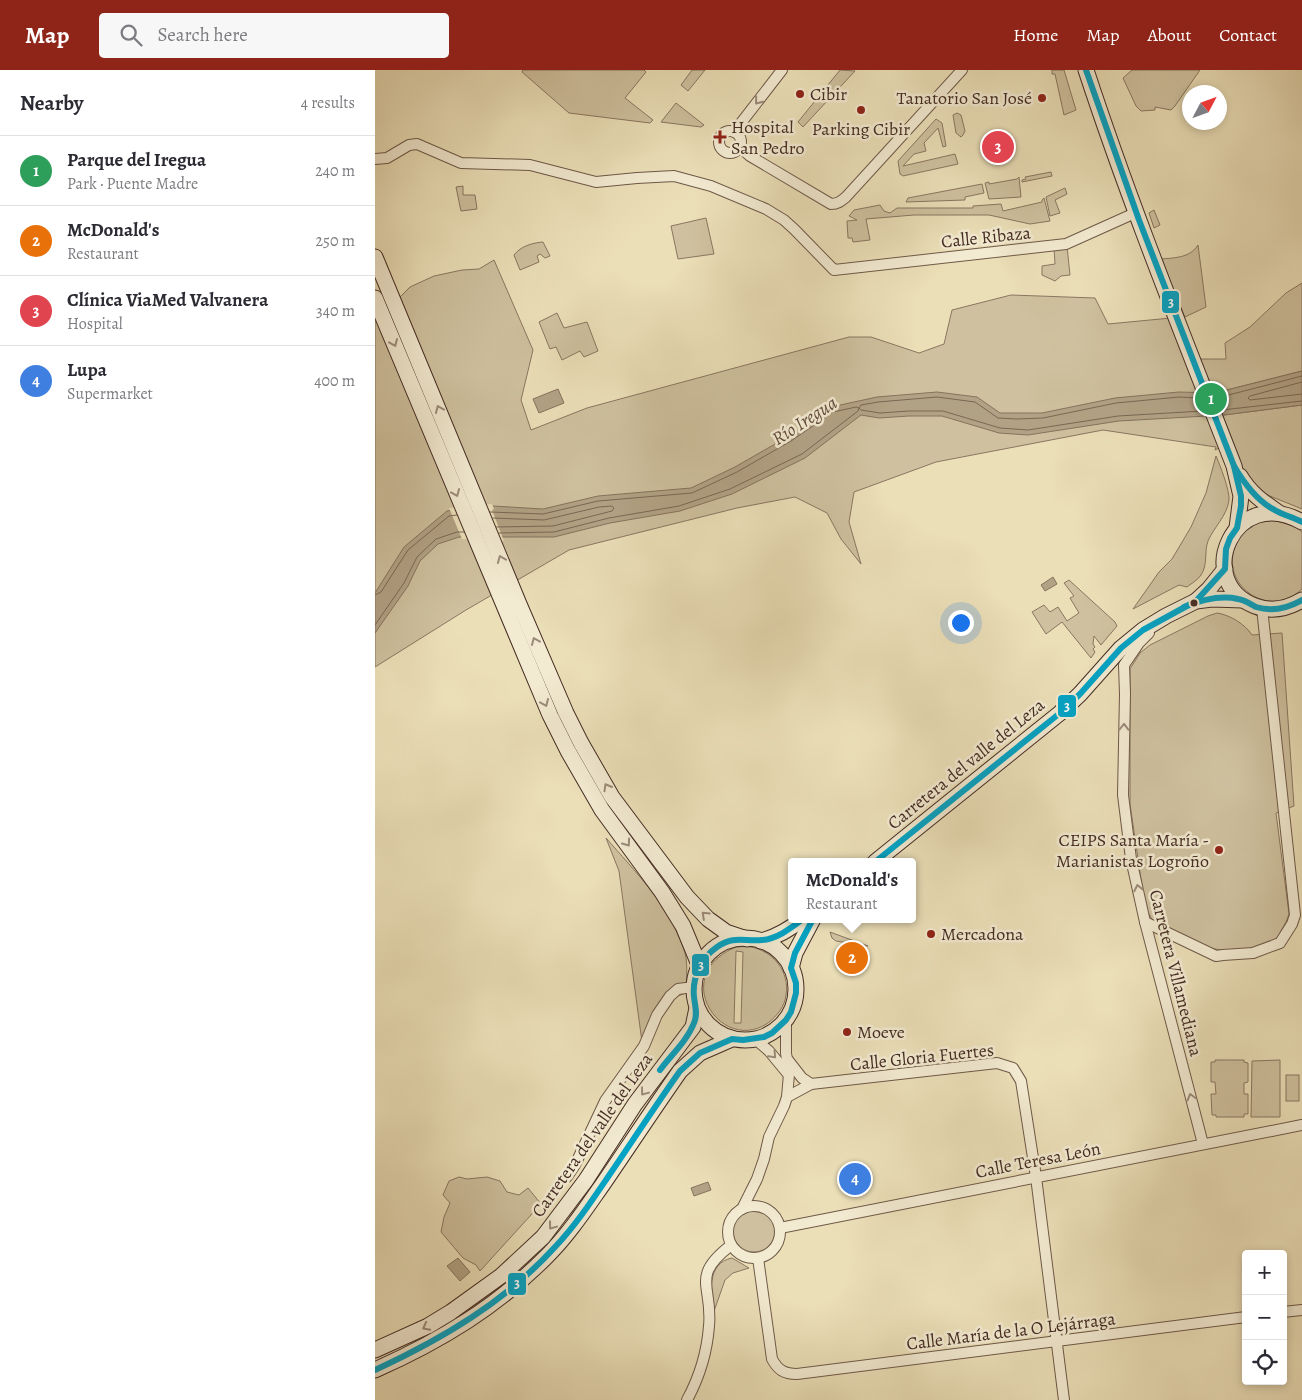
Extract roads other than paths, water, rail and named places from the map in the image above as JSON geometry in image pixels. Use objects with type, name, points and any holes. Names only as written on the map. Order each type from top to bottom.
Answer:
[{"type":"main road","points":[[1086,70],[1135,212],[1234,466],[1241,496],[1237,528]]},
{"type":"main road","points":[[375,257],[519,604],[573,728],[613,797],[687,897],[708,919],[727,932],[754,940],[772,946],[782,954],[791,968],[796,993],[794,1002],[786,1020],[772,1033],[755,1039],[732,1038],[715,1030],[708,1024],[697,1008],[694,987],[700,967],[706,957],[725,943],[736,940],[754,940],[772,938],[797,923]]},
{"type":"main road","points":[[375,298],[550,715],[602,810],[667,900],[683,926],[700,967]]},
{"type":"main road","points":[[1234,466],[1247,487],[1256,497],[1279,513]]},
{"type":"main road","points":[[1302,522],[1291,516],[1279,513],[1256,515],[1246,520],[1230,538],[1226,549],[1225,569],[1230,586],[1243,600],[1262,608],[1279,609],[1302,600]]},
{"type":"main road","name":"Carretera del valle del Leza","points":[[1197,601],[1225,569]]},
{"type":"main road","name":"Carretera del valle del Leza","points":[[880,858],[1060,712],[1080,694],[1121,648],[1143,630],[1197,601],[1218,598],[1243,600]]},
{"type":"main road","points":[[791,968],[795,953],[811,923]]},
{"type":"main road","name":"Carretera del valle del Leza","points":[[375,1350],[428,1326],[451,1312],[501,1276],[543,1237],[586,1180],[635,1104],[693,1027],[697,1008]]},
{"type":"main road","name":"Carretera del valle del Leza","points":[[375,1370],[428,1345],[467,1322],[536,1267],[578,1219],[680,1071],[700,1053],[732,1038]]},
{"type":"street","points":[[734,132],[782,70]]},
{"type":"street","points":[[740,147],[735,152],[729,153],[721,147],[722,135],[734,132],[739,137],[740,147],[750,156],[831,204],[840,202],[962,70]]},
{"type":"street","name":"Calle Ribaza","points":[[375,159],[387,158],[409,145],[417,144],[461,163],[530,164],[596,182],[674,176],[711,186],[765,209],[789,224],[834,270],[1065,244],[1135,212]]},
{"type":"street","points":[[1145,922],[1216,956],[1253,953],[1280,943],[1292,924],[1295,915],[1262,608]]},
{"type":"street","name":"Carretera Villamediana","points":[[1166,616],[1139,643],[1124,665],[1123,795],[1131,859],[1145,922],[1203,1144]]},
{"type":"street","points":[[567,1177],[575,1165],[605,1101],[644,1046],[657,1016],[670,996],[678,989],[694,987]]},
{"type":"street","points":[[751,1192],[762,1207],[772,1213],[780,1228],[777,1244],[766,1256],[758,1258],[745,1257],[734,1250],[730,1246],[727,1235],[728,1227],[735,1213],[741,1208],[751,1192],[764,1159],[769,1137],[787,1097],[789,1074],[786,1020]]},
{"type":"street","points":[[755,1039],[769,1051],[789,1074]]},
{"type":"street","points":[[787,1097],[811,1084],[803,1078],[788,1060]]},
{"type":"street","name":"Calle Gloria Fuertes","points":[[811,1084],[997,1063],[1013,1068],[1021,1081],[1036,1177],[1064,1400]]},
{"type":"street","name":"Calle Teresa León","points":[[780,1228],[1302,1125]]},
{"type":"street","points":[[741,1208],[749,1206],[762,1207]]},
{"type":"street","points":[[687,1400],[697,1383],[706,1356],[710,1322],[706,1281],[708,1269],[718,1256],[730,1246]]},
{"type":"street","name":"Calle María de la O Lejárraga","points":[[758,1258],[772,1359],[776,1367],[788,1374],[1242,1318]]},
{"type":"street","points":[[1287,1312],[1302,1310]]},
{"type":"water","points":[[1302,371],[1302,405],[1224,415],[1119,421],[1028,435],[999,433],[942,416],[879,418],[861,415],[805,458],[732,494],[680,511],[610,523],[554,537],[459,537],[438,544],[420,561],[408,586],[375,633],[375,593],[404,547],[447,511],[493,506],[543,509],[598,496],[691,488],[735,467],[789,436],[831,407],[877,397],[937,392],[977,397],[1000,413],[1042,413],[1115,398],[1179,392],[1215,393]]},
{"type":"water","points":[[558,389],[564,403],[539,413],[533,399]]},
{"type":"water","points":[[1053,577],[1057,584],[1045,591],[1041,585]]},
{"type":"water","points":[[708,1182],[711,1190],[694,1196],[691,1188]]},
{"type":"water","points":[[458,1258],[470,1272],[460,1281],[447,1266]]},
{"type":"place","name":"Cibir","points":[[800,94]]},
{"type":"place","name":"Tanatorio San José","points":[[1042,98]]},
{"type":"place","name":"Parking Cibir","points":[[861,110]]},
{"type":"place","name":"Hospital San Pedro","points":[[720,137]]},
{"type":"place","name":"Clínica ViaMed Valvanera","points":[[998,147]]},
{"type":"place","name":"Parque del Iregua","points":[[1211,399]]},
{"type":"place","name":"CEIPS Santa María - Marianistas Logroño","points":[[1219,850]]},
{"type":"place","name":"Mercadona","points":[[931,934]]},
{"type":"place","name":"McDonald's","points":[[852,958]]},
{"type":"place","name":"Moeve","points":[[847,1032]]},
{"type":"place","name":"Lupa","points":[[855,1179]]},
{"type":"water label","name":"Río Iregua","points":[[804,420]]}]
